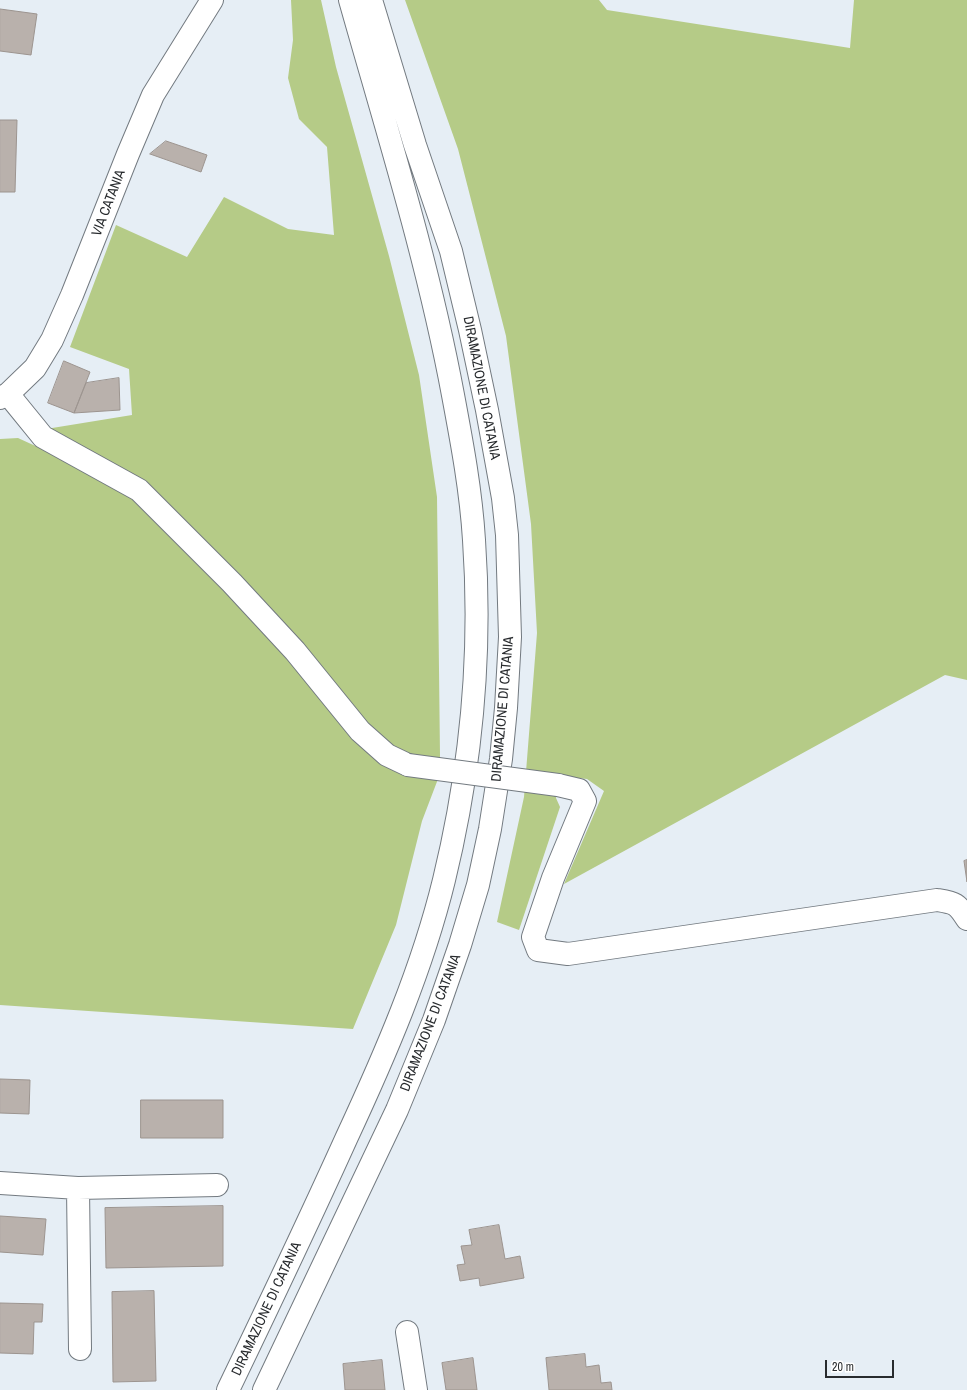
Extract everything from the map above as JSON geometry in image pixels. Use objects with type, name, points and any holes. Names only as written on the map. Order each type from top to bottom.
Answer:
[{"type":"main road","name":"VIA CATANIA","points":[[4,396],[35,368],[52,340],[72,295],[128,154],[154,95],[212,0]]},
{"type":"main road","name":"DIRAMAZIONE DI CATANIA","points":[[228,1390],[319,1199],[367,1094],[403,1008],[444,881],[467,762],[473,704],[476,636],[474,537],[459,424],[445,350],[421,249],[350,0]]},
{"type":"main road","name":"DIRAMAZIONE DI CATANIA","points":[[264,1390],[397,1110],[431,1027],[460,945],[478,884],[490,829],[501,759],[507,700],[510,637],[507,534],[503,498],[487,410],[451,251],[415,145],[371,0]]},
{"type":"main road","points":[[385,0],[428,140],[451,251]]},
{"type":"main road","points":[[4,396],[43,437],[139,490],[232,583],[295,651],[360,731],[387,755],[408,765],[579,790],[585,801],[553,878],[534,937],[538,950],[568,954],[937,900],[954,903],[961,909],[967,919]]},
{"type":"main road","points":[[0,1183],[78,1188],[217,1185]]},
{"type":"main road","points":[[78,1188],[80,1349]]},
{"type":"main road","points":[[406,1332],[416,1390]]},
{"type":"green space","points":[[291,0],[321,0],[336,67],[389,256],[419,375],[437,497],[440,756],[438,779],[422,821],[396,925],[353,1029],[0,1005],[0,439],[18,438],[103,477],[137,497],[158,520],[230,587],[272,636],[299,663],[356,732],[384,760],[407,773],[410,754],[392,745],[373,731],[356,708],[285,627],[155,492],[129,473],[46,429],[132,415],[129,369],[70,347],[116,225],[187,257],[224,197],[288,229],[334,235],[327,147],[299,119],[288,78],[293,40]]},
{"type":"green space","points":[[405,0],[599,0],[607,10],[850,48],[854,0],[967,0],[967,680],[945,675],[564,884],[604,791],[587,779],[559,776],[556,798],[560,807],[519,930],[497,922],[524,797],[537,633],[531,524],[506,336],[458,149]]},
{"type":"building","points":[[0,9],[37,14],[31,55],[0,51]]},
{"type":"building","points":[[0,120],[17,120],[15,192],[0,192]]},
{"type":"building","points":[[166,141],[207,155],[201,172],[150,154]]},
{"type":"building","points":[[64,361],[90,372],[74,413],[48,403]]},
{"type":"building","points":[[119,378],[120,410],[74,413],[86,383]]},
{"type":"building","points":[[967,860],[967,882],[964,861]]},
{"type":"building","points":[[0,1079],[30,1080],[29,1114],[0,1113]]},
{"type":"building","points":[[141,1100],[223,1100],[223,1138],[141,1138]]},
{"type":"building","points":[[223,1206],[223,1266],[106,1268],[105,1208]]},
{"type":"building","points":[[0,1216],[46,1219],[43,1255],[0,1252]]},
{"type":"building","points":[[499,1225],[505,1259],[520,1256],[524,1278],[480,1286],[479,1278],[460,1281],[457,1265],[465,1264],[461,1246],[472,1245],[469,1230]]},
{"type":"building","points":[[154,1291],[156,1381],[113,1382],[112,1292]]},
{"type":"building","points":[[0,1303],[43,1304],[42,1322],[34,1322],[33,1354],[0,1353]]},
{"type":"building","points":[[585,1354],[586,1367],[599,1365],[601,1383],[611,1382],[612,1390],[549,1390],[546,1358]]},
{"type":"building","points":[[473,1358],[477,1390],[446,1390],[442,1363]]},
{"type":"building","points":[[382,1360],[385,1390],[345,1390],[343,1364]]}]
